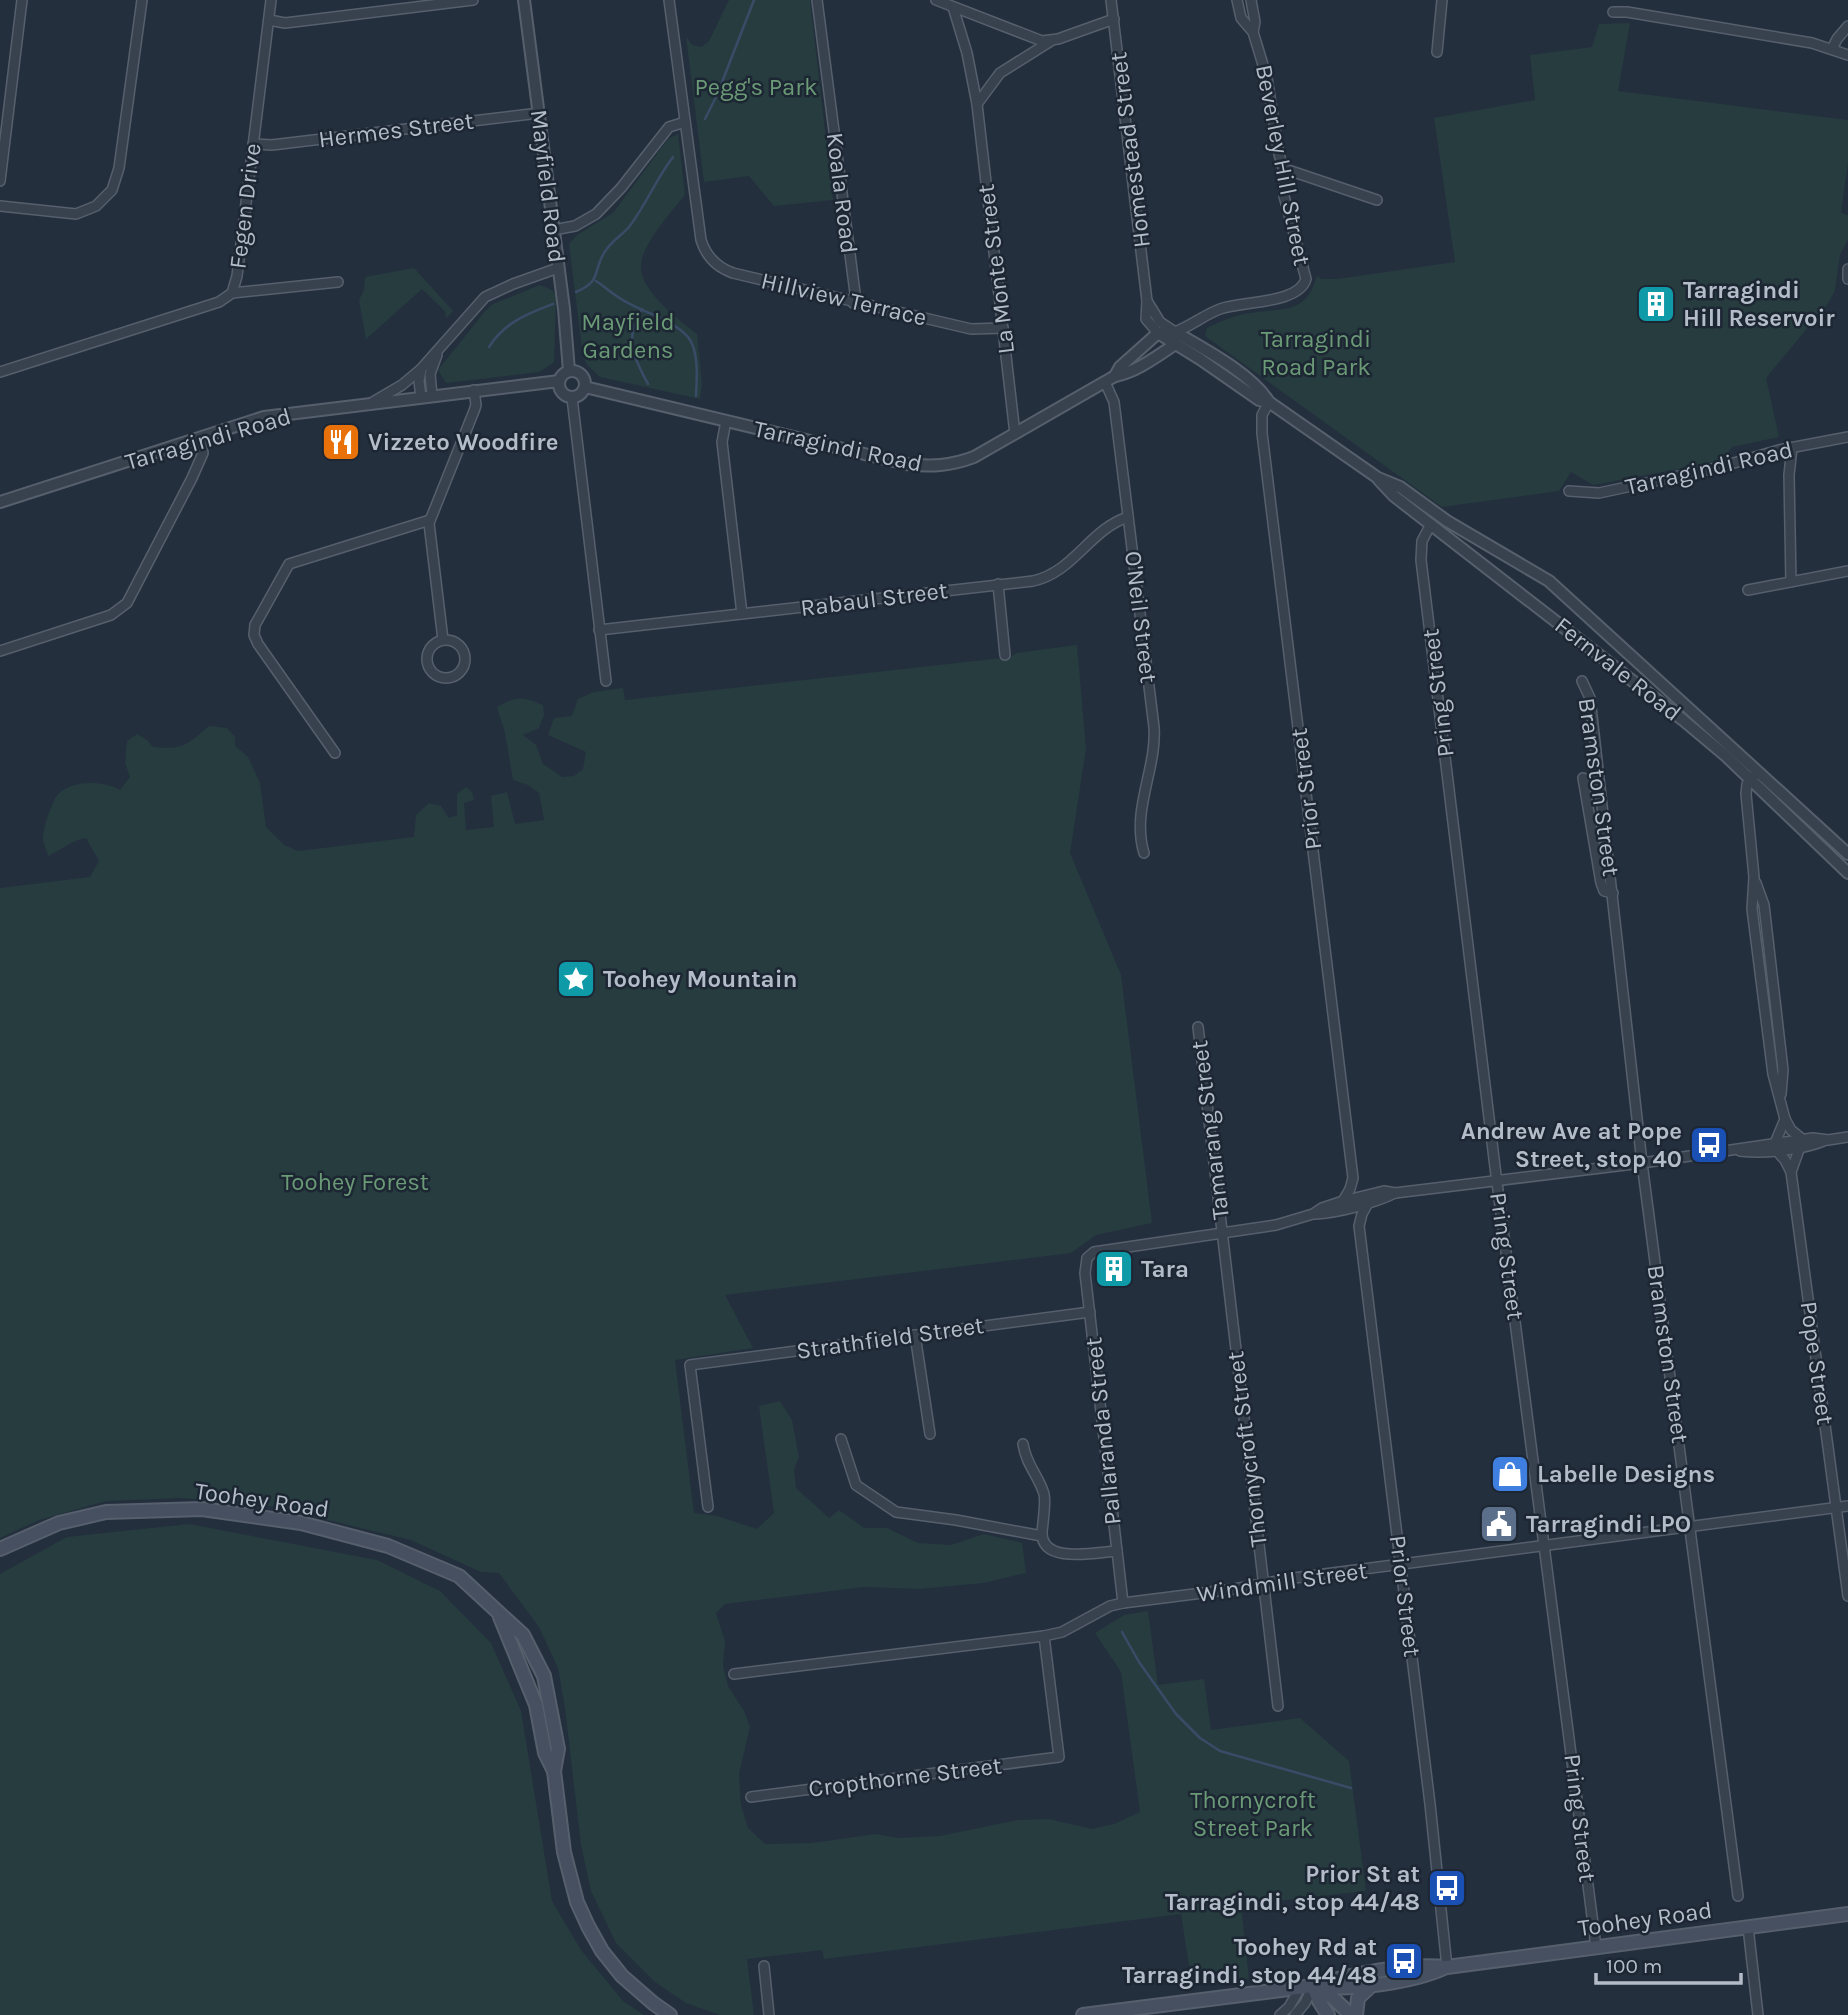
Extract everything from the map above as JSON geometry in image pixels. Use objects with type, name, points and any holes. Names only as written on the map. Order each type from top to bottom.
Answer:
[{"type":"main road","name":"Toohey Road","points":[[0,1549],[59,1523],[106,1512],[202,1509],[301,1523],[388,1546],[459,1576],[500,1616],[508,1641],[524,1672],[536,1705],[545,1753],[554,1771],[569,1877],[588,1926],[602,1951],[622,1976],[670,2015]]},
{"type":"main road","name":"Toohey Road","points":[[1083,2015],[1117,2013],[1309,1986],[1342,1977],[1421,1966],[1447,1967],[1848,1914]]},
{"type":"main road","name":"Toohey Road","points":[[1309,1986],[1339,1988],[1377,1983],[1423,1976],[1447,1967]]},
{"type":"main road","points":[[1309,1986],[1329,1995],[1354,2015],[1360,1996],[1367,1988],[1377,1983]]},
{"type":"main road","points":[[1309,1986],[1328,2015]]},
{"type":"street","points":[[0,181],[22,0]]},
{"type":"street","points":[[0,206],[76,214],[96,206],[112,190],[119,167],[142,0]]},
{"type":"street","name":"Fegen Drive","points":[[0,372],[219,302],[232,293],[237,276],[271,0]]},
{"type":"street","points":[[269,20],[285,23],[473,0]]},
{"type":"street","name":"Mayfield Road","points":[[524,0],[569,371]]},
{"type":"street","points":[[553,230],[575,226],[596,214],[615,196],[669,127],[685,122],[669,0]]},
{"type":"street","name":"Koala Road","points":[[817,0],[855,293],[853,303]]},
{"type":"street","points":[[936,0],[1032,38],[1051,41]]},
{"type":"street","name":"Homestead Street","points":[[1111,0],[1147,301],[1146,319],[1158,333]]},
{"type":"street","name":"Beverley Hill Street","points":[[1175,332],[1223,308],[1287,297],[1303,287],[1306,279],[1284,196],[1285,169],[1279,154],[1267,78],[1253,32],[1241,18],[1237,0]]},
{"type":"street","name":"Beverley Hill Street","points":[[1251,0],[1255,22],[1253,32]]},
{"type":"street","points":[[1437,52],[1442,0]]},
{"type":"street","name":"La Monte Street","points":[[953,7],[967,52],[977,104],[1015,434]]},
{"type":"street","points":[[1613,12],[1706,24],[1812,43],[1848,55]]},
{"type":"street","points":[[977,104],[1000,73],[1051,41],[1114,19]]},
{"type":"street","points":[[1832,49],[1837,38],[1848,26]]},
{"type":"street","name":"Hermes Street","points":[[253,144],[272,145],[539,113]]},
{"type":"street","name":"Hillview Terrace","points":[[685,122],[701,240],[709,257],[724,270],[853,303],[971,329],[1003,328]]},
{"type":"street","points":[[1285,169],[1377,200]]},
{"type":"street","points":[[372,403],[402,385],[421,369],[485,297],[558,268]]},
{"type":"street","points":[[1848,269],[1848,279]]},
{"type":"street","points":[[232,293],[338,282]]},
{"type":"street","points":[[1147,301],[1160,322],[1175,332]]},
{"type":"street","points":[[1158,333],[1175,332]]},
{"type":"street","points":[[1174,345],[1175,332]]},
{"type":"street","name":"Fernvale Road","points":[[1175,332],[1244,377],[1262,391],[1269,402],[1378,478],[1400,487],[1447,521],[1549,581],[1848,854]]},
{"type":"street","name":"Fernvale Road","points":[[1158,333],[1259,400],[1269,402]]},
{"type":"street","name":"Tarragindi Road","points":[[1110,379],[1158,333]]},
{"type":"street","name":"Tarragindi Road","points":[[585,387],[906,464],[934,467],[960,462],[1174,345]]},
{"type":"street","points":[[426,396],[437,353]]},
{"type":"street","points":[[421,369],[419,381],[426,396]]},
{"type":"street","points":[[569,371],[582,375],[585,387],[580,395],[572,398],[562,392],[559,381],[569,371]]},
{"type":"street","name":"O'Neil Street","points":[[1110,379],[1155,741],[1143,792],[1140,832],[1144,853]]},
{"type":"street","name":"Tarragindi Road","points":[[0,502],[269,416],[559,381]]},
{"type":"street","points":[[443,640],[429,520],[474,411],[474,390]]},
{"type":"street","points":[[572,398],[606,681]]},
{"type":"street","name":"Prior Street","points":[[1269,402],[1262,415],[1262,433],[1353,1178]]},
{"type":"street","points":[[726,421],[722,442],[742,614]]},
{"type":"street","name":"Tarragindi Road","points":[[1569,491],[1599,493],[1720,467],[1775,450],[1848,437]]},
{"type":"street","points":[[0,651],[111,615],[127,603],[192,478],[203,453],[200,438]]},
{"type":"street","points":[[1791,582],[1789,475],[1792,448]]},
{"type":"street","name":"Fernvale Road","points":[[1378,478],[1394,496],[1726,756],[1848,873]]},
{"type":"street","name":"Rabaul Street","points":[[599,630],[1034,581],[1056,573],[1105,527],[1128,517]]},
{"type":"street","points":[[335,753],[258,644],[254,635],[255,625],[289,564],[429,520]]},
{"type":"street","name":"Pring Street","points":[[1431,524],[1422,541],[1421,560],[1497,1181],[1597,1947]]},
{"type":"street","points":[[1748,590],[1848,571]]},
{"type":"street","points":[[998,584],[1005,655]]},
{"type":"street","points":[[443,640],[458,645],[465,659],[461,671],[447,678],[433,674],[426,660],[430,648],[443,640]]},
{"type":"street","name":"Bramston Street","points":[[1582,681],[1590,698],[1642,1163],[1738,1896]]},
{"type":"street","points":[[1758,771],[1750,780],[1746,794],[1754,877],[1752,909],[1773,1074],[1785,1119],[1801,1143]]},
{"type":"street","name":"Bramston Street","points":[[1583,778],[1601,883],[1604,891],[1613,893]]},
{"type":"street","name":"Tamarang Street","points":[[1198,1027],[1222,1233]]},
{"type":"street","points":[[1776,1146],[1785,1119]]},
{"type":"street","points":[[1222,1233],[1276,1225],[1313,1214],[1322,1208],[1369,1198],[1384,1191],[1395,1193],[1737,1151],[1754,1153],[1776,1146],[1801,1143],[1815,1145],[1848,1137]]},
{"type":"street","name":"Pope Street","points":[[1791,1172],[1801,1143]]},
{"type":"street","name":"Pope Street","points":[[1776,1146],[1791,1172],[1848,1596]]},
{"type":"street","points":[[1353,1178],[1369,1198]]},
{"type":"street","points":[[1343,1205],[1353,1178]]},
{"type":"street","name":"Prior Street","points":[[1369,1198],[1359,1226],[1430,1804],[1447,1967]]},
{"type":"street","points":[[1343,1205],[1359,1226]]},
{"type":"street","name":"Pallaranda Street","points":[[1123,1603],[1084,1267],[1087,1258],[1098,1251],[1222,1233]]},
{"type":"street","name":"Thornycroft Street","points":[[1222,1233],[1278,1706]]},
{"type":"street","name":"Strathfield Street","points":[[708,1507],[690,1365],[1090,1312]]},
{"type":"street","points":[[915,1335],[930,1434]]},
{"type":"street","points":[[841,1439],[856,1485],[896,1512],[1042,1536]]},
{"type":"street","points":[[1023,1444],[1027,1462],[1045,1496],[1042,1536],[1047,1546],[1059,1553],[1117,1551]]},
{"type":"street","name":"Windmill Street","points":[[734,1674],[1044,1636],[1062,1632],[1110,1606],[1123,1603],[1848,1506]]},
{"type":"street","name":"Cropthorne Street","points":[[751,1797],[1059,1757],[1044,1636]]},
{"type":"street","points":[[1748,1927],[1758,2015]]},
{"type":"street","points":[[764,1966],[769,2015]]},
{"type":"street","points":[[1280,2015],[1309,1986]]},
{"type":"street","points":[[1295,2015],[1305,2003],[1309,1986]]},
{"type":"green space","name":"Pegg's Park","points":[[729,0],[810,0],[833,200],[774,206],[749,176],[704,182],[686,36],[692,45],[701,47],[709,41]]},
{"type":"green space","name":"Tarragindi Road Park","points":[[1630,23],[1618,91],[1848,120],[1848,163],[1841,213],[1848,215],[1848,239],[1840,255],[1835,290],[1829,302],[1766,378],[1779,437],[1732,447],[1721,461],[1593,485],[1571,472],[1559,491],[1442,507],[1205,336],[1207,328],[1233,317],[1299,304],[1312,289],[1317,276],[1322,279],[1337,279],[1455,262],[1434,118],[1535,100],[1530,55],[1592,47],[1599,24]]},
{"type":"green space","name":"Mayfield Gardens","points":[[678,134],[685,195],[659,228],[647,247],[641,264],[646,284],[661,304],[697,334],[702,384],[700,399],[600,377],[587,365],[583,356],[569,244],[577,235],[613,213],[668,139]]},
{"type":"green space","points":[[414,268],[453,311],[446,318],[445,311],[422,289],[366,339],[359,300],[364,290],[365,277]]},
{"type":"green space","points":[[540,285],[552,290],[556,296],[554,362],[539,372],[446,383],[438,370],[486,310],[493,304]]},
{"type":"green space","name":"Toohey Forest","points":[[1077,645],[1086,749],[1070,853],[1121,975],[1152,1223],[1096,1235],[1071,1253],[725,1295],[753,1348],[675,1360],[694,1513],[717,1516],[757,1529],[774,1513],[759,1406],[780,1401],[792,1420],[799,1457],[794,1469],[796,1488],[829,1518],[839,1510],[864,1528],[887,1528],[918,1543],[951,1545],[984,1534],[1022,1543],[1026,1573],[983,1583],[919,1589],[864,1587],[725,1604],[716,1613],[725,1641],[723,1666],[728,1686],[744,1711],[750,1727],[739,1774],[741,1805],[748,1828],[765,1844],[812,1843],[876,1834],[898,1838],[940,1836],[1018,1820],[1049,1819],[1092,1829],[1114,1824],[1140,1812],[1121,1672],[1095,1633],[1124,1615],[1148,1611],[1158,1685],[1204,1679],[1211,1730],[1300,1718],[1349,1761],[1366,1891],[1241,1905],[1249,1979],[1192,1985],[1181,1914],[824,1959],[822,1950],[747,1959],[754,2015],[720,2015],[686,2003],[655,1982],[616,1943],[591,1891],[581,1845],[558,1668],[539,1627],[499,1573],[481,1572],[411,1540],[257,1503],[181,1498],[106,1501],[39,1520],[0,1538],[0,888],[90,877],[99,861],[86,838],[48,856],[43,840],[48,816],[58,794],[72,786],[98,783],[120,790],[130,777],[125,763],[127,741],[137,734],[153,747],[172,748],[190,742],[209,726],[227,728],[235,737],[235,746],[248,757],[260,783],[266,827],[284,845],[298,851],[414,837],[416,815],[429,803],[441,806],[449,818],[457,815],[457,794],[466,787],[472,792],[474,800],[464,803],[466,830],[494,827],[491,796],[507,792],[515,824],[544,820],[539,793],[528,785],[513,780],[505,733],[497,707],[515,699],[543,705],[544,715],[539,728],[523,735],[536,745],[543,764],[562,777],[574,776],[583,769],[586,752],[548,735],[554,718],[572,716],[578,699],[594,692],[623,688],[625,700],[1011,657],[1016,653]]},
{"type":"green space","points":[[189,1524],[377,1560],[440,1591],[491,1643],[521,1711],[552,1901],[581,1950],[623,2001],[644,2015],[0,2015],[0,1574],[67,1537]]},
{"type":"waterway","points":[[705,119],[754,0]]},
{"type":"waterway","points":[[576,292],[594,279],[606,250],[635,219],[673,157]]},
{"type":"waterway","points":[[596,281],[626,302],[672,324],[688,337],[696,357],[696,396]]},
{"type":"waterway","points":[[489,347],[509,325],[553,304]]},
{"type":"waterway","points":[[642,309],[632,338],[638,364],[648,384]]},
{"type":"waterway","points":[[1122,1632],[1139,1662],[1176,1714],[1200,1738],[1220,1751],[1351,1788]]},
{"type":"place","name":"Tarragindi Hill Reservoir","points":[[1656,304]]},
{"type":"place","name":"Vizzeto Woodfire","points":[[341,442]]},
{"type":"place","name":"Toohey Mountain","points":[[576,979]]},
{"type":"place","name":"Andrew Ave at Pope Street, stop 40","points":[[1709,1145]]},
{"type":"place","name":"Tara","points":[[1114,1269]]},
{"type":"place","name":"Labelle Designs","points":[[1510,1474]]},
{"type":"place","name":"Tarragindi LPO","points":[[1499,1524]]},
{"type":"place","name":"Prior St at Tarragindi, stop 44/48","points":[[1447,1888]]},
{"type":"place","name":"Toohey Rd at Tarragindi, stop 44/48","points":[[1404,1961]]},
{"type":"park label","name":"Thornycroft Street Park","points":[[1253,1814]]}]
